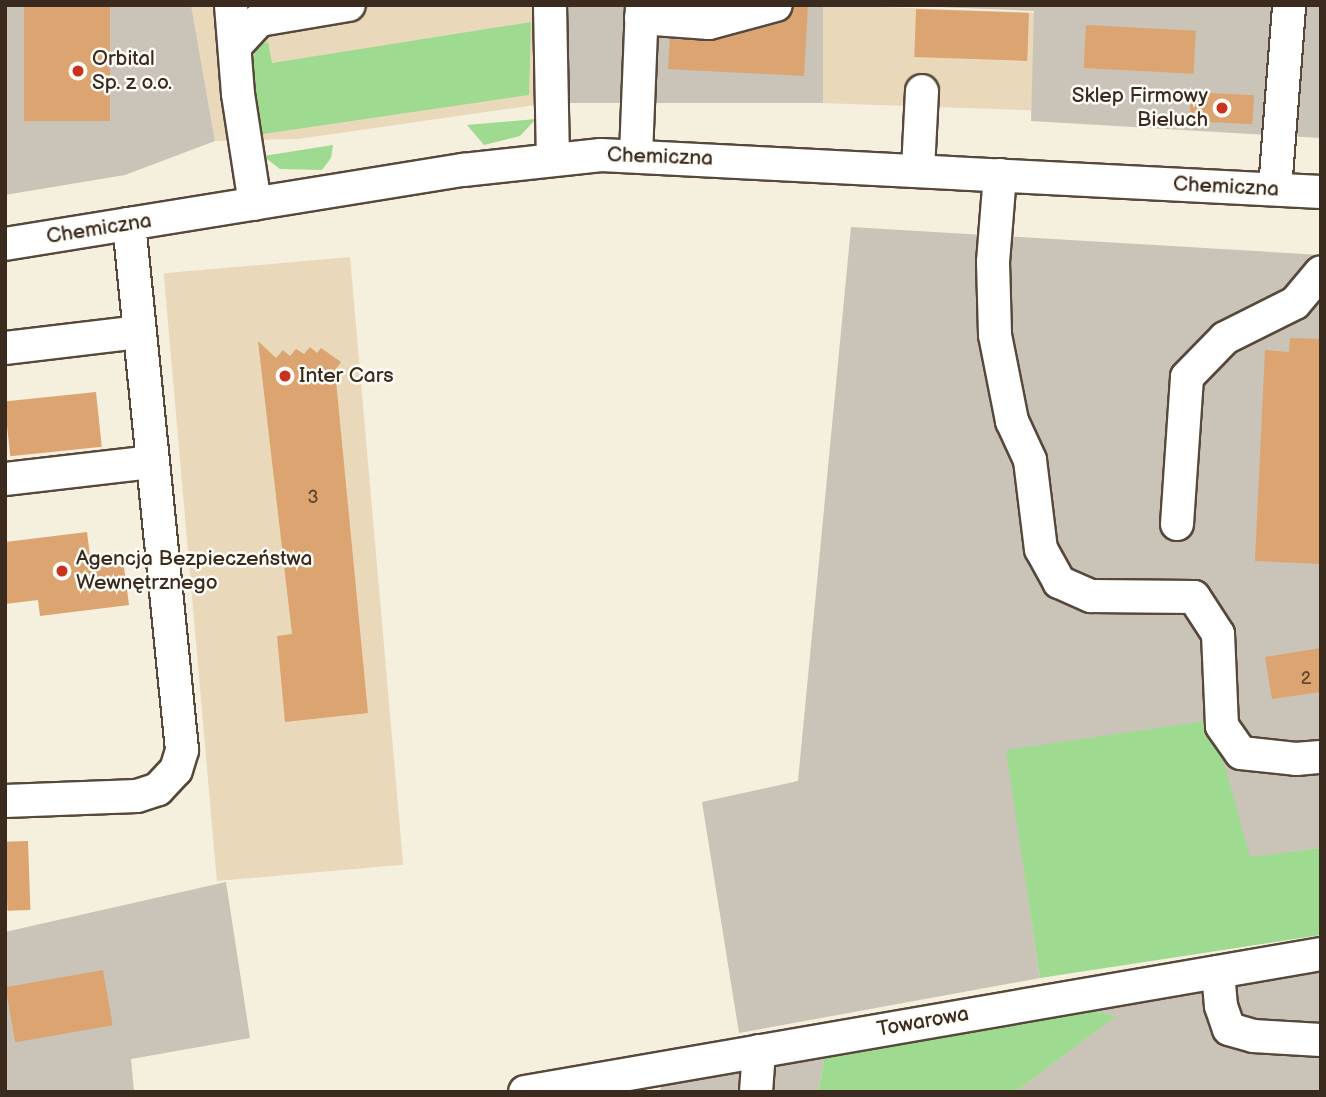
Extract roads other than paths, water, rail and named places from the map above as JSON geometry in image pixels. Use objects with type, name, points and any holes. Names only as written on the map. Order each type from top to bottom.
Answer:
[{"type":"street","points":[[231,5],[237,44],[238,94],[255,205]]},
{"type":"street","points":[[237,44],[259,20],[349,5]]},
{"type":"street","points":[[550,5],[553,158]]},
{"type":"street","points":[[636,155],[642,12],[709,23],[776,5]]},
{"type":"street","points":[[1276,189],[1289,5]]},
{"type":"street","points":[[918,170],[922,91]]},
{"type":"street","name":"Chemiczna","points":[[5,244],[553,158],[636,155],[1321,192]]},
{"type":"street","points":[[1000,175],[993,262],[995,335],[1012,421],[1030,460],[1041,550],[1059,582],[1091,596],[1150,593],[1194,597],[1218,634],[1222,726],[1241,753],[1296,759],[1321,757]]},
{"type":"street","points":[[5,800],[137,796],[158,789],[176,770],[182,750],[129,224]]},
{"type":"street","points":[[1177,524],[1187,377],[1224,338],[1295,303],[1321,272]]},
{"type":"street","points":[[5,348],[139,332]]},
{"type":"street","points":[[5,479],[152,462]]},
{"type":"street","name":"Towarowa","points":[[525,1092],[1321,954]]},
{"type":"street","points":[[1218,972],[1221,1006],[1229,1029],[1253,1036],[1321,1040]]},
{"type":"street","points":[[757,1092],[759,1051]]},
{"type":"place","name":"Orbital Sp. z o.o.","points":[[78,71]]},
{"type":"place","name":"Sklep Firmowy Bieluch","points":[[1222,108]]},
{"type":"place","name":"Inter Cars","points":[[285,376]]},
{"type":"place","name":"Agencja Bezpieczeństwa Wewnętrznego","points":[[62,571]]}]
